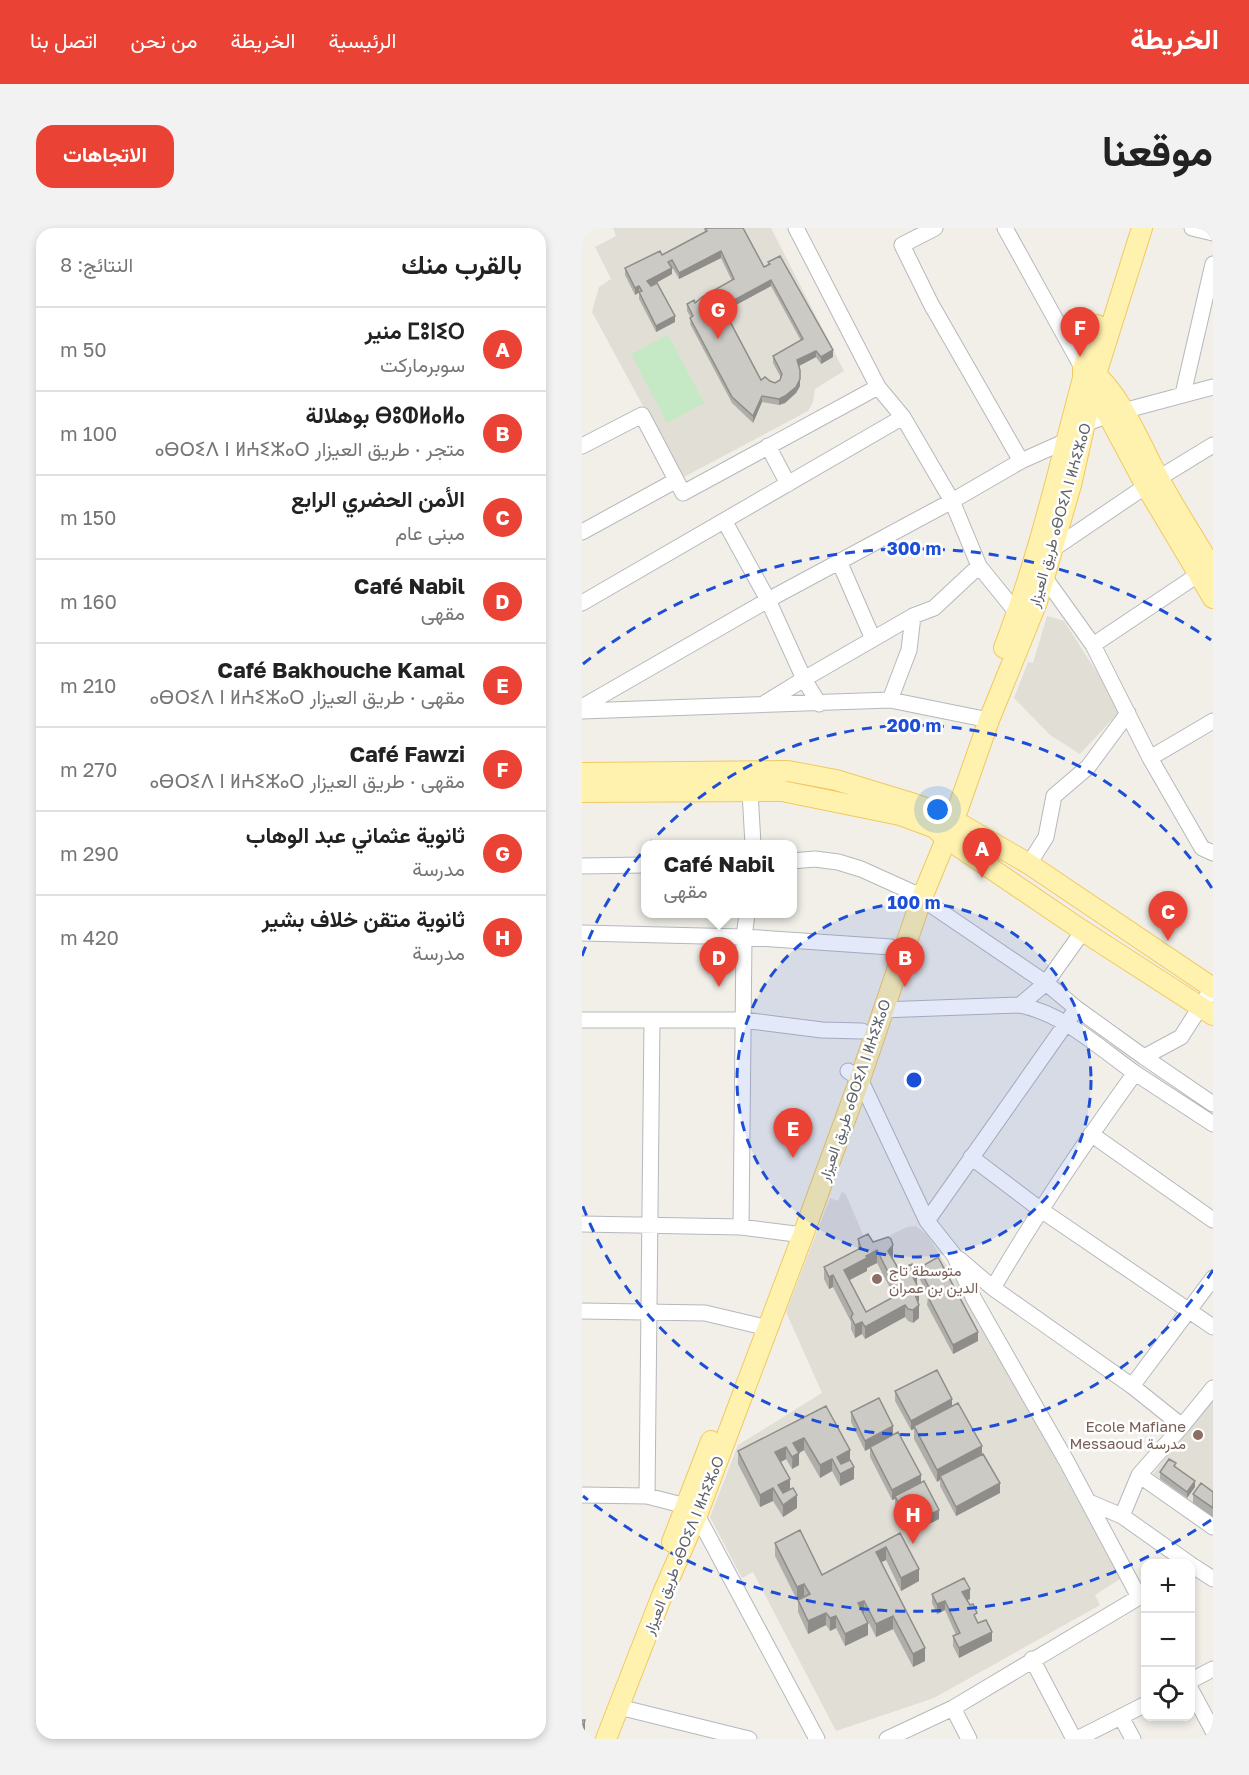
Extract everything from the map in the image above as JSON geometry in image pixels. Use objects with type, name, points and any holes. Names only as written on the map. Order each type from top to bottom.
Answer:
[{"type":"main road","name":"طريق العيزار ⴰⴱⵔⵉⴷ ⵏ ⵍⵄⵉⵣⴰⵔ","points":[[854,1075],[862,1031],[891,947],[916,896],[945,825],[1038,573],[1066,441],[1128,228]]},
{"type":"main road","name":"طريق العيزار ⴰⴱⵔⵉⴷ ⵏ ⵍⵄⵉⵣⴰⵔ","points":[[983,719],[1017,613],[1050,551],[1071,485],[1085,424],[1086,374],[1142,228]]},
{"type":"main road","points":[[1086,374],[1116,413],[1152,482],[1209,569],[1213,598]]},
{"type":"main road","points":[[582,773],[788,771],[836,780],[945,825],[1029,864],[1213,988]]},
{"type":"main road","points":[[582,792],[782,791],[945,825],[1083,931],[1207,1011]]},
{"type":"main road","name":"طريق العيزار ⴰⴱⵔⵉⴷ ⵏ ⵍⵄⵉⵣⴰⵔ","points":[[606,1739],[797,1235],[854,1075],[881,1010],[916,896]]},
{"type":"main road","name":"طريق العيزار ⴰⴱⵔⵉⴷ ⵏ ⵍⵄⵉⵣⴰⵔ","points":[[595,1739],[692,1510]]},
{"type":"street","points":[[796,228],[878,387],[903,417],[952,501],[979,566],[1017,613]]},
{"type":"street","points":[[935,228],[902,245],[931,304],[1021,461]]},
{"type":"street","points":[[1005,228],[1086,374]]},
{"type":"street","points":[[1192,228],[1213,233]]},
{"type":"street","points":[[1182,394],[1213,264]]},
{"type":"street","points":[[582,446],[642,415],[683,493],[878,387]]},
{"type":"street","points":[[582,709],[768,600],[952,501],[1021,461],[1066,441],[1085,424],[1116,413],[1213,387]]},
{"type":"street","points":[[582,603],[903,417]]},
{"type":"street","points":[[1050,551],[1152,482],[1213,445]]},
{"type":"street","points":[[768,446],[788,484]]},
{"type":"street","points":[[582,532],[675,481]]},
{"type":"street","points":[[725,522],[768,600],[804,679],[819,704]]},
{"type":"street","points":[[839,561],[873,639]]},
{"type":"street","points":[[765,704],[873,639],[914,616],[934,608],[979,566]]},
{"type":"street","points":[[1093,645],[1209,569]]},
{"type":"street","points":[[1038,573],[1093,645],[1150,758],[1210,848]]},
{"type":"street","points":[[890,700],[909,650],[914,616]]},
{"type":"street","points":[[582,709],[819,704],[890,700],[983,719]]},
{"type":"street","points":[[1029,864],[1046,837],[1054,796],[1088,767],[1128,713]]},
{"type":"street","points":[[1150,758],[1213,721]]},
{"type":"street","points":[[753,840],[750,792],[755,771]]},
{"type":"street","points":[[797,861],[815,859],[838,862],[861,869],[916,896],[1046,983],[1076,1008],[1213,1104]]},
{"type":"street","points":[[582,866],[641,865]]},
{"type":"street","points":[[741,1227],[744,937],[746,918]]},
{"type":"street","points":[[1020,1005],[1046,983],[1083,931]]},
{"type":"street","points":[[582,933],[744,937],[891,947]]},
{"type":"street","points":[[1144,1057],[1181,1037],[1207,1011],[1213,988]]},
{"type":"street","points":[[881,1010],[1020,1005],[1035,1008],[1067,1022],[1136,1073],[1213,1124]]},
{"type":"street","points":[[927,1221],[1076,1008]]},
{"type":"street","points":[[582,1020],[743,1020],[822,1030],[862,1031]]},
{"type":"street","points":[[647,1497],[652,1020]]},
{"type":"street","points":[[993,1288],[1091,1134],[1136,1073]]},
{"type":"street","points":[[854,1075],[927,1221],[954,1255],[993,1288],[1132,1386],[1182,1426]]},
{"type":"street","points":[[1091,1134],[1213,1220]]},
{"type":"street","points":[[971,1157],[1041,1210],[1213,1327]]},
{"type":"street","points":[[582,1224],[741,1227],[797,1235]]},
{"type":"street","points":[[954,1255],[974,1299],[1141,1593]]},
{"type":"street","points":[[1132,1386],[1213,1278]]},
{"type":"street","points":[[582,1311],[705,1313],[762,1326]]},
{"type":"street","points":[[1122,1516],[1139,1474],[1213,1388]]},
{"type":"street","points":[[1139,1474],[1213,1527]]},
{"type":"street","points":[[582,1495],[647,1497],[692,1510],[817,1739]]},
{"type":"street","points":[[1089,1502],[1122,1516],[1182,1559]]},
{"type":"street","points":[[1195,1568],[1213,1579]]},
{"type":"street","points":[[888,1739],[953,1708],[1141,1596]]},
{"type":"street","points":[[1032,1659],[1076,1739],[1141,1707]]},
{"type":"street","points":[[1195,1679],[1213,1669]]},
{"type":"street","points":[[1195,1696],[1213,1731]]},
{"type":"street","points":[[619,1707],[749,1739]]},
{"type":"street","points":[[953,1708],[969,1739]]},
{"type":"street","points":[[1121,1717],[1133,1739]]},
{"type":"shaded area","points":[[613,228],[771,228],[844,371],[815,389],[813,402],[808,411],[682,478],[592,312],[599,287],[611,279],[595,247],[616,236]]},
{"type":"shaded area","points":[[1047,616],[1064,621],[1121,710],[1080,754],[1050,735],[1014,698],[1028,662],[1033,663]]},
{"type":"shaded area","points":[[842,1191],[846,1195],[868,1246],[907,1227],[916,1226],[927,1235],[976,1311],[1120,1579],[1095,1595],[1100,1605],[934,1698],[836,1731],[753,1572],[742,1578],[710,1517],[738,1445],[822,1393],[786,1312],[830,1198],[838,1201]]},
{"type":"shaded area","name":"Ecole Mafiane Messaoud مدرسة","points":[[1213,1396],[1213,1517],[1153,1474]]},
{"type":"green space","points":[[668,335],[704,403],[667,423],[631,354]]},
{"type":"building","points":[[743,228],[764,267],[770,264],[768,262],[780,256],[833,350],[821,357],[816,351],[797,360],[800,379],[796,387],[779,399],[762,396],[753,416],[732,397],[690,318],[693,316],[687,304],[694,300],[695,303],[734,279],[721,251],[679,273],[672,260],[668,262],[672,268],[647,281],[651,286],[657,283],[675,316],[656,326],[639,292],[642,291],[639,286],[635,288],[625,268],[660,251],[662,255],[707,231],[705,229]],"holes":[[[771,280],[803,339],[773,356],[782,374],[780,380],[775,383],[765,377],[761,380],[725,312],[725,305]]]},
{"type":"building","points":[[868,1234],[873,1242],[888,1237],[891,1239],[893,1245],[888,1251],[899,1270],[912,1264],[917,1274],[913,1277],[919,1289],[914,1292],[919,1305],[913,1310],[908,1309],[905,1305],[865,1327],[862,1322],[855,1325],[851,1317],[853,1314],[833,1275],[829,1277],[824,1267],[861,1248],[858,1239]],"holes":[[[877,1250],[899,1294],[866,1312],[844,1270]]]},
{"type":"building","points":[[938,1257],[978,1332],[953,1345],[927,1295],[932,1293],[919,1268]]},
{"type":"building","points":[[937,1370],[952,1399],[911,1421],[895,1391]]},
{"type":"building","points":[[879,1398],[893,1426],[865,1441],[851,1412]]},
{"type":"building","points":[[958,1403],[982,1446],[937,1470],[914,1426]]},
{"type":"building","points":[[826,1406],[850,1450],[837,1457],[841,1464],[850,1460],[854,1467],[840,1474],[832,1459],[820,1465],[804,1438],[793,1443],[799,1453],[792,1457],[786,1447],[775,1452],[790,1479],[778,1485],[783,1493],[793,1488],[797,1495],[783,1505],[773,1488],[760,1495],[738,1451]]},
{"type":"building","points":[[898,1432],[921,1475],[892,1490],[870,1447]]},
{"type":"building","points":[[983,1454],[1000,1483],[956,1507],[940,1476]]},
{"type":"building","points":[[1169,1459],[1176,1463],[1174,1466],[1195,1481],[1187,1492],[1160,1472]]},
{"type":"building","points":[[924,1481],[939,1510],[909,1525],[895,1496]]},
{"type":"building","points":[[1201,1483],[1213,1492],[1213,1508],[1193,1494]]},
{"type":"building","points":[[800,1530],[822,1575],[900,1533],[919,1569],[901,1578],[886,1547],[876,1552],[925,1648],[913,1654],[893,1616],[876,1624],[864,1601],[858,1603],[868,1623],[845,1634],[836,1616],[830,1618],[826,1613],[808,1621],[798,1600],[810,1594],[804,1584],[797,1587],[775,1543]]},
{"type":"building","points":[[964,1578],[970,1589],[962,1592],[970,1605],[973,1604],[977,1613],[974,1615],[978,1623],[986,1620],[992,1632],[959,1648],[953,1636],[960,1633],[945,1601],[937,1604],[932,1594]]},
{"type":"place","name":"ثانوية عثماني عبد الوهاب","points":[[718,339]]},
{"type":"place","name":"Café Fawzi","points":[[1080,357]]},
{"type":"place","name":"ⵎⵓⵏⵉⵔ منير","points":[[982,878]]},
{"type":"place","name":"الأمن الحضري الرابع","points":[[1168,941]]},
{"type":"place","name":"Café Nabil","points":[[719,987]]},
{"type":"place","name":"ⴱⵓⵀⵍⴰⵍⴰ بوهلالة","points":[[905,987]]},
{"type":"place","name":"Café Bakhouche Kamal","points":[[793,1158]]},
{"type":"place","name":"متوسطة تاج الدين بن عمران","points":[[877,1279]]},
{"type":"place","name":"Ecole Mafiane Messaoud مدرسة","points":[[1198,1435]]},
{"type":"place","name":"ثانوية متقن خلاف بشير","points":[[913,1544]]}]
